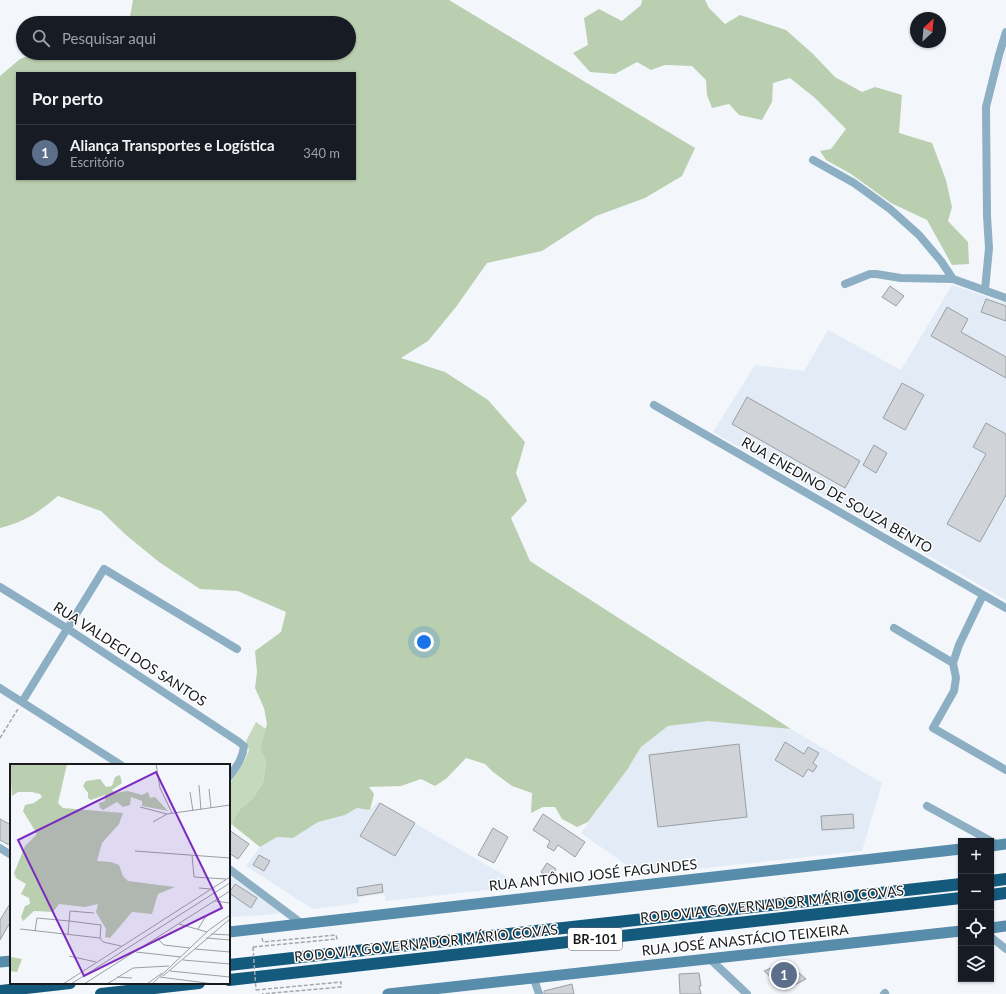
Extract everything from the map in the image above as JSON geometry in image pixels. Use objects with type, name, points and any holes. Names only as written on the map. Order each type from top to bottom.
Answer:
[{"type":"highway","points":[[994,881],[1006,879]]},
{"type":"highway","name":"RODOVIA GOVERNADOR MÁRIO COVAS","points":[[230,965],[958,884]]},
{"type":"highway","points":[[994,895],[1006,893]]},
{"type":"highway","name":"RODOVIA GOVERNADOR MÁRIO COVAS","points":[[230,980],[958,898]]},
{"type":"highway","points":[[0,991],[61,984]]},
{"type":"highway","points":[[101,994],[190,984]]},
{"type":"main road","name":"RUA ANTÔNIO JOSÉ FAGUNDES","points":[[230,932],[958,849]]},
{"type":"main road","points":[[994,928],[1006,926]]},
{"type":"main road","name":"RUA JOSÉ ANASTÁCIO TEIXEIRA","points":[[388,994],[958,931]]},
{"type":"main road","points":[[0,962],[10,961]]},
{"type":"street","points":[[985,290],[989,248],[987,216],[986,107],[1006,32]]},
{"type":"street","points":[[813,160],[854,183],[890,209],[918,234],[941,260],[953,279]]},
{"type":"street","points":[[845,284],[870,274],[901,278],[953,279],[1006,298]]},
{"type":"street","name":"RUA ENEDINO DE SOUZA BENTO","points":[[654,405],[1006,608]]},
{"type":"street","points":[[22,702],[104,569],[237,649]]},
{"type":"street","name":"RUA VALDECI DOS SANTOS","points":[[0,587],[68,629],[244,746],[244,753],[230,776]]},
{"type":"street","points":[[984,595],[959,645],[953,663],[956,678],[954,691],[933,728],[1006,770]]},
{"type":"street","points":[[894,628],[953,663]]},
{"type":"street","points":[[0,688],[119,764]]},
{"type":"street","points":[[927,806],[998,845]]},
{"type":"street","points":[[0,848],[10,854]]},
{"type":"street","points":[[230,870],[302,923]]},
{"type":"street","points":[[994,939],[1006,949]]},
{"type":"street","points":[[710,959],[747,994]]},
{"type":"street","points":[[534,979],[539,994]]},
{"type":"path","points":[[0,738],[22,702]]},
{"type":"path","points":[[261,928],[263,942],[336,935],[337,940],[252,947],[256,990],[341,982],[341,987],[262,994]]},
{"type":"shaded area","points":[[952,285],[1006,303],[1006,600],[713,432],[755,365],[804,371],[828,330],[901,370]]},
{"type":"shaded area","points":[[708,720],[791,729],[882,783],[862,851],[641,875],[581,833],[627,770],[641,747],[668,726]]},
{"type":"shaded area","points":[[378,802],[523,886],[386,901],[384,894],[358,897],[359,903],[313,909],[246,866],[260,847],[277,837],[293,838],[318,822],[345,815],[357,808],[370,810]]},
{"type":"shaded area","points":[[230,877],[280,909],[279,914],[230,917]]},
{"type":"green space","points":[[133,0],[449,0],[695,148],[682,176],[645,198],[596,216],[542,251],[487,263],[456,307],[428,341],[401,358],[445,372],[488,400],[525,442],[516,473],[527,501],[511,518],[530,561],[791,729],[708,721],[668,726],[641,747],[627,770],[588,822],[577,827],[562,819],[555,807],[543,807],[531,813],[532,793],[512,786],[485,764],[466,758],[447,778],[435,786],[421,779],[401,786],[369,787],[374,794],[370,810],[357,808],[345,815],[318,822],[293,838],[277,837],[260,847],[235,827],[232,822],[240,809],[253,798],[263,783],[266,761],[260,749],[267,724],[264,708],[255,688],[257,672],[255,651],[281,632],[286,612],[238,591],[200,589],[159,562],[126,535],[101,511],[58,496],[31,516],[17,523],[0,528],[0,76],[19,60],[356,60],[356,16],[130,16]]},
{"type":"green space","points":[[642,0],[705,0],[709,8],[725,24],[740,15],[786,30],[813,54],[835,77],[862,92],[875,87],[902,95],[899,133],[932,143],[946,180],[952,207],[948,221],[968,242],[969,264],[952,265],[927,220],[891,203],[851,174],[826,160],[820,151],[831,149],[846,129],[815,98],[790,78],[773,83],[772,102],[762,120],[739,115],[729,104],[712,108],[707,95],[706,80],[692,66],[665,65],[651,70],[637,62],[615,74],[590,72],[573,53],[588,45],[584,18],[599,9],[622,21],[641,5]]},
{"type":"green space","points":[[256,722],[266,729],[260,749],[266,761],[263,783],[253,798],[240,809],[232,822],[235,827],[230,824],[230,783],[244,762],[249,750],[246,741]]},
{"type":"building","points":[[890,286],[904,296],[896,306],[882,297]]},
{"type":"building","points":[[986,299],[1006,306],[1006,321],[981,312]]},
{"type":"building","points":[[947,307],[968,319],[961,332],[1006,357],[1006,378],[931,336]]},
{"type":"building","points":[[902,383],[924,395],[905,430],[883,418]]},
{"type":"building","points":[[747,397],[860,461],[845,488],[732,424]]},
{"type":"building","points":[[986,423],[1006,434],[1006,495],[980,542],[947,524],[986,454],[973,447]]},
{"type":"building","points":[[874,445],[887,453],[876,473],[863,465]]},
{"type":"building","points":[[785,742],[804,754],[808,747],[819,753],[813,763],[817,766],[813,772],[808,769],[803,777],[775,760]]},
{"type":"building","points":[[739,744],[747,817],[658,827],[649,755]]},
{"type":"building","points":[[380,803],[415,823],[395,856],[360,836]]},
{"type":"building","points":[[543,814],[585,842],[575,857],[558,845],[554,851],[547,847],[550,841],[533,830]]},
{"type":"building","points":[[853,814],[854,828],[822,830],[821,816]]},
{"type":"building","points":[[0,819],[10,824],[10,845],[0,840]]},
{"type":"building","points":[[493,828],[508,837],[494,863],[478,855]]},
{"type":"building","points":[[230,831],[249,844],[238,859],[230,854]]},
{"type":"building","points":[[259,855],[270,861],[264,871],[253,865]]},
{"type":"building","points":[[547,863],[556,869],[551,878],[541,872]]},
{"type":"building","points":[[235,884],[257,898],[251,908],[230,894]]},
{"type":"building","points":[[382,884],[383,892],[358,896],[357,888]]},
{"type":"building","points":[[10,904],[10,923],[0,940],[0,920]]},
{"type":"building","points":[[786,962],[806,979],[785,990],[764,971]]},
{"type":"building","points":[[699,973],[701,986],[699,986],[701,994],[680,994],[679,974]]},
{"type":"building","points":[[572,984],[574,994],[544,994],[544,991]]},
{"type":"place","name":"Aliança Transportes e Logística","points":[[784,975]]}]
